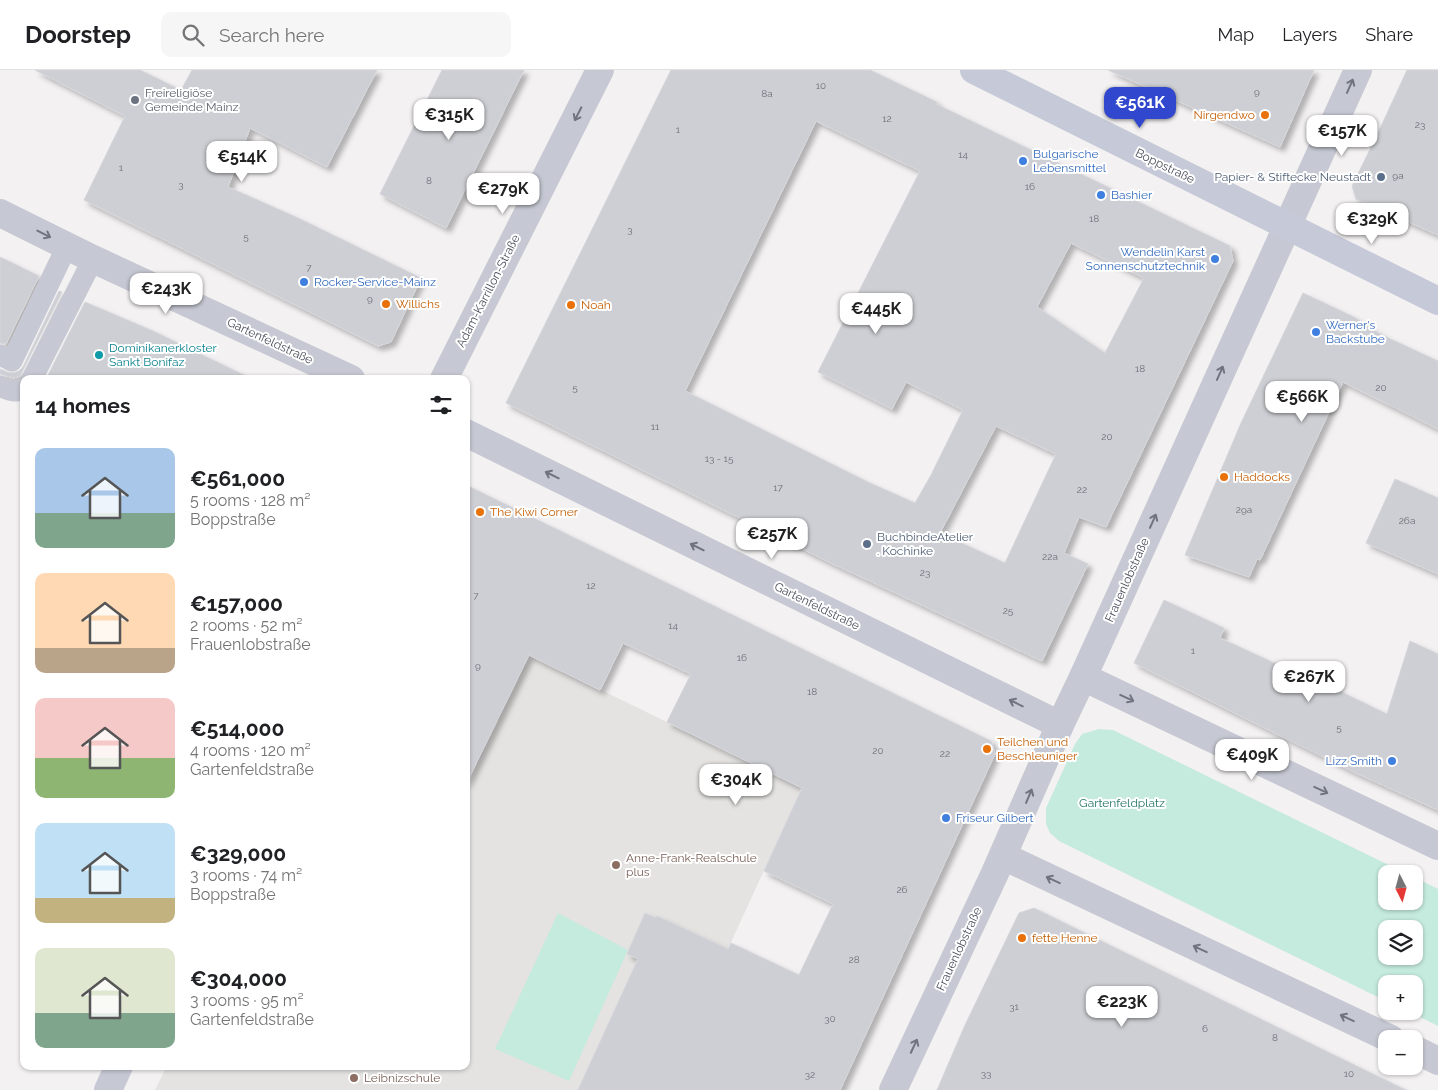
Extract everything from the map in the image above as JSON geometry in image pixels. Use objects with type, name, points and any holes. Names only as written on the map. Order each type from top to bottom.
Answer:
[{"type":"street","name":"Adam-Karrillon-Straße","points":[[446,375],[600,70]]},
{"type":"street","name":"Boppstraße","points":[[974,70],[1438,301]]},
{"type":"street","name":"Frauenlobstraße","points":[[894,1090],[1003,856],[1060,725],[1358,70]]},
{"type":"street","name":"Gartenfeldstraße","points":[[0,213],[93,259],[342,375]]},
{"type":"street","name":"Gartenfeldstraße","points":[[470,435],[1060,725]]},
{"type":"street","points":[[1083,677],[1438,846]]},
{"type":"street","points":[[1003,856],[1378,1033]]},
{"type":"street","points":[[1423,1054],[1438,1061]]},
{"type":"street","points":[[108,1090],[117,1070]]},
{"type":"lane","points":[[0,355],[12,361],[67,246]]},
{"type":"lane","points":[[34,375],[93,259]]},
{"type":"lane","points":[[0,386],[7,390],[20,390]]},
{"type":"shaded area","name":"Anne-Frank-Realschule plus","points":[[470,626],[802,788],[663,1090],[155,1090],[165,1070],[470,1070]]},
{"type":"green space","name":"Gartenfeldplatz","points":[[1099,729],[1113,730],[1389,865],[1378,865],[1378,910],[1423,910],[1423,882],[1438,889],[1438,1026],[1423,1018],[1423,975],[1378,975],[1378,997],[1059,841],[1050,833],[1046,824],[1046,808],[1075,744],[1082,734]]},
{"type":"green space","points":[[558,913],[628,950],[569,1081],[495,1049]]},
{"type":"building","points":[[35,70],[140,70],[181,90],[192,70],[377,70],[327,167],[250,128],[228,187],[298,218],[421,278],[391,342],[378,346],[84,200],[125,116]]},
{"type":"building","points":[[442,70],[524,70],[446,228],[380,194]]},
{"type":"building","points":[[671,70],[870,70],[937,102],[936,104],[1230,246],[1233,261],[1106,527],[1079,517],[1064,553],[1088,564],[1042,661],[831,563],[506,403]],"holes":[[[816,121],[920,171],[818,372],[892,409],[906,382],[963,410],[915,503],[870,483],[685,391]],[[1071,243],[1144,278],[1105,353],[1037,307]],[[996,426],[1056,454],[1005,563],[940,533]]]},
{"type":"building","points":[[1108,70],[1314,70],[1280,147]]},
{"type":"building","points":[[1407,70],[1438,70],[1438,235],[1356,199],[1352,186]]},
{"type":"building","points":[[0,257],[39,276],[6,344],[0,343]]},
{"type":"building","points":[[59,291],[62,292],[20,376],[14,378],[0,374],[0,369],[13,373],[23,367]]},
{"type":"building","points":[[1303,293],[1354,317],[1382,335],[1438,361],[1438,429],[1343,382],[1260,560],[1257,559],[1249,577],[1185,555],[1241,423]]},
{"type":"building","name":"Dominikanerkloster Sankt Bonifaz","points":[[85,302],[153,331],[244,375],[48,375]]},
{"type":"building","points":[[1395,479],[1438,498],[1438,574],[1366,543]]},
{"type":"building","points":[[470,487],[991,741],[995,754],[840,1090],[578,1090],[638,959],[627,954],[645,913],[656,918],[657,916],[728,949],[731,943],[799,975],[833,904],[764,871],[802,788],[667,722],[691,674],[623,643],[600,690],[529,655],[470,776]]},
{"type":"building","points":[[1164,600],[1224,628],[1220,638],[1300,675],[1302,673],[1387,714],[1410,641],[1438,654],[1438,810],[1356,773],[1134,663]]},
{"type":"building","points":[[1034,908],[1406,1090],[937,1090],[965,1025],[1019,913]]},
{"type":"place","name":"Freireligiöse Gemeinde Mainz","points":[[135,100]]},
{"type":"place","name":"Nirgendwo","points":[[1265,115]]},
{"type":"place","name":"Bulgarische Lebensmittel","points":[[1023,161]]},
{"type":"place","name":"Papier- & Stiftecke Neustadt","points":[[1381,177]]},
{"type":"place","name":"Bashier","points":[[1101,195]]},
{"type":"place","name":"Wendelin Karst Sonnenschutztechnik","points":[[1215,259]]},
{"type":"place","name":"Rocker-Service-Mainz","points":[[304,282]]},
{"type":"place","name":"Willichs","points":[[386,304]]},
{"type":"place","name":"Noah","points":[[571,305]]},
{"type":"place","name":"Werner's Backstube","points":[[1316,332]]},
{"type":"place","name":"Dominikanerkloster Sankt Bonifaz","points":[[99,355]]},
{"type":"place","name":"Haddocks","points":[[1224,477]]},
{"type":"place","name":"The Kiwi Corner","points":[[480,512]]},
{"type":"place","name":"BuchbindeAtelier . Kochinke","points":[[867,544]]},
{"type":"place","name":"Teilchen und Beschleuniger","points":[[987,749]]},
{"type":"place","name":"Lizz Smith","points":[[1392,761]]},
{"type":"place","name":"Friseur Gilbert","points":[[946,818]]},
{"type":"place","name":"Anne-Frank-Realschule plus","points":[[616,865]]},
{"type":"place","name":"fette Henne","points":[[1022,938]]},
{"type":"place","name":"Leibnizschule","points":[[354,1078]]}]
